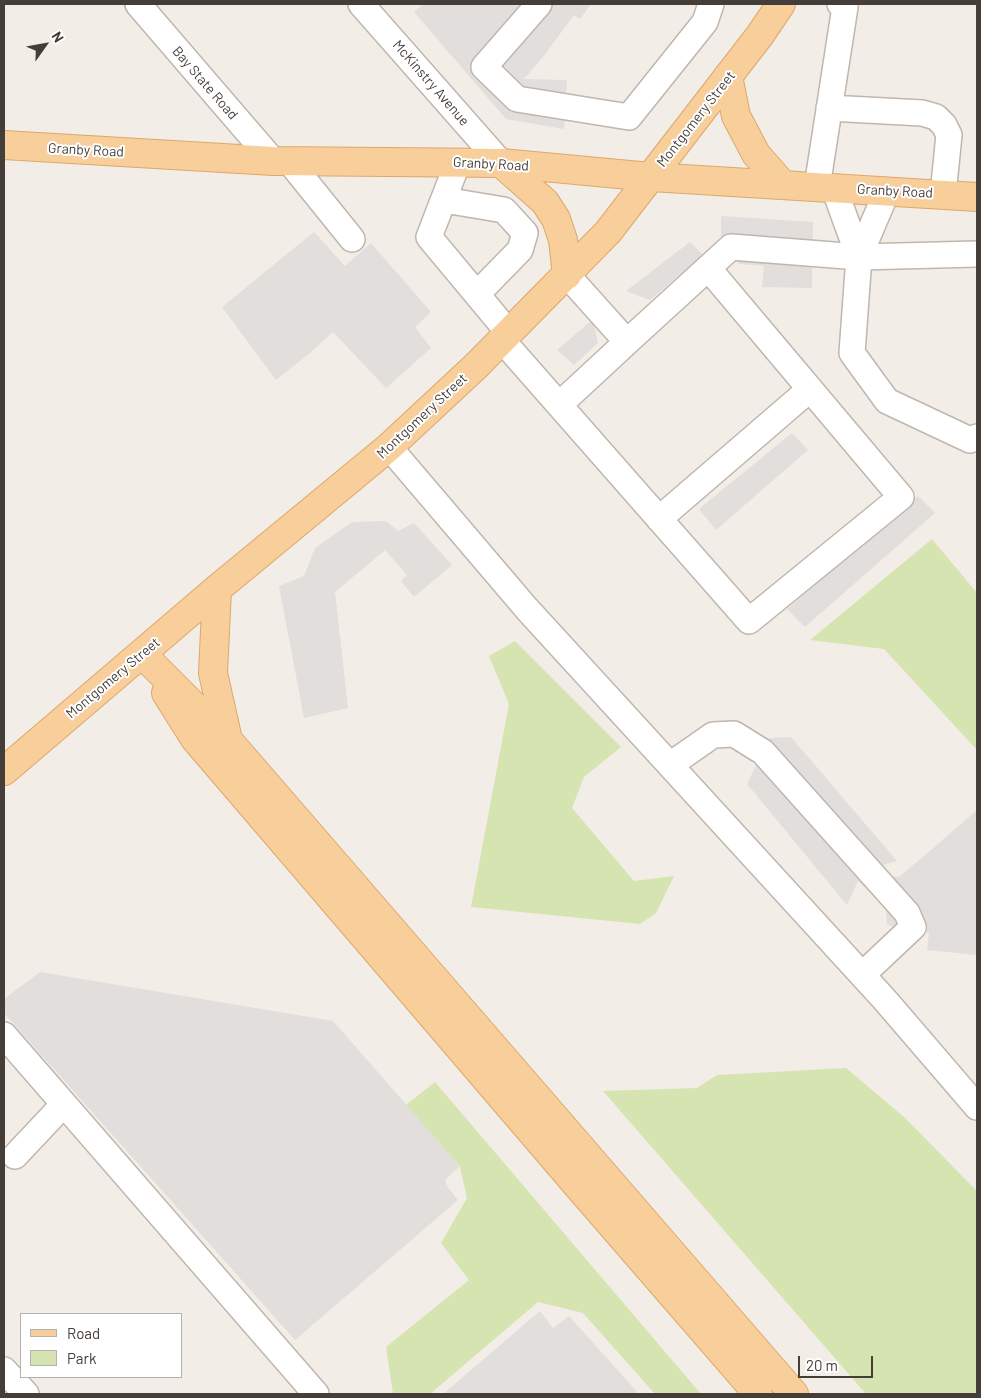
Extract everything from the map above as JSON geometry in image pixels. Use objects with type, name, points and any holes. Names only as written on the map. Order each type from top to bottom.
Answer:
[{"type":"main road","name":"Montgomery Street","points":[[4,771],[217,589],[389,448],[505,337],[608,232],[760,35],[781,4]]},
{"type":"main road","points":[[728,76],[736,116],[756,154],[783,185]]},
{"type":"main road","name":"Granby Road","points":[[4,145],[281,161],[501,163],[651,177],[977,197]]},
{"type":"main road","points":[[501,163],[545,202],[556,220],[563,240],[567,275]]},
{"type":"main road","points":[[217,589],[213,673],[228,740]]},
{"type":"main road","points":[[142,654],[228,740],[794,1394]]},
{"type":"main road","points":[[142,654],[195,739],[575,1184],[758,1394]]},
{"type":"street","name":"Bay State Road","points":[[138,4],[352,239]]},
{"type":"street","name":"McKinstry Avenue","points":[[361,4],[501,163]]},
{"type":"street","points":[[539,4],[484,67],[517,99],[629,117],[705,22],[711,4]]},
{"type":"street","points":[[840,4],[845,7],[829,108],[826,187],[859,257]]},
{"type":"street","points":[[829,108],[922,113],[936,117],[944,125],[949,135],[943,194]]},
{"type":"street","points":[[458,162],[429,237],[477,294],[505,337],[558,405],[749,621],[901,498],[708,268]]},
{"type":"street","points":[[887,191],[859,257],[852,353],[887,401],[970,440],[977,437]]},
{"type":"street","points":[[444,200],[504,210],[525,233],[520,250],[477,294]]},
{"type":"street","points":[[558,405],[731,247],[859,257],[977,254]]},
{"type":"street","points":[[567,275],[627,342]]},
{"type":"street","points":[[659,519],[810,389]]},
{"type":"street","points":[[389,448],[527,609],[862,975],[977,1107]]},
{"type":"street","points":[[670,765],[714,736],[734,734],[763,752],[907,913],[913,927],[862,975]]},
{"type":"street","points":[[4,1035],[12,1061],[64,1104],[316,1394]]},
{"type":"street","points":[[15,1156],[64,1104]]},
{"type":"street","points":[[4,1370],[26,1394]]},
{"type":"green space","points":[[932,539],[977,593],[977,750],[884,649],[810,640]]},
{"type":"green space","points":[[515,641],[621,747],[584,777],[572,808],[634,881],[674,876],[656,913],[640,924],[471,907],[509,704],[489,656]]},
{"type":"green space","points":[[846,1068],[904,1117],[977,1191],[977,1394],[866,1394],[603,1091],[697,1088],[717,1075]]},
{"type":"green space","points":[[435,1082],[701,1394],[655,1394],[583,1313],[538,1302],[430,1394],[393,1394],[386,1347],[469,1280],[441,1243],[467,1198],[460,1167],[406,1105]]},
{"type":"shaded area","points":[[423,4],[591,4],[580,19],[574,15],[524,79],[567,80],[564,129],[506,119],[414,12]]},
{"type":"shaded area","points":[[721,216],[813,222],[812,288],[762,287],[764,266],[739,264],[721,241]]},
{"type":"shaded area","points":[[314,232],[345,266],[371,243],[431,312],[415,327],[431,348],[386,388],[333,332],[276,380],[222,307]]},
{"type":"shaded area","points":[[690,242],[703,255],[650,300],[626,291]]},
{"type":"shaded area","points":[[593,319],[598,343],[574,365],[557,350]]},
{"type":"shaded area","points":[[792,433],[808,450],[716,530],[699,509]]},
{"type":"shaded area","points":[[918,496],[935,513],[805,627],[787,609]]},
{"type":"shaded area","points":[[386,521],[398,531],[414,523],[452,565],[414,597],[401,581],[407,575],[385,550],[335,592],[348,708],[304,718],[279,586],[304,576],[315,548],[352,522]]},
{"type":"shaded area","points":[[791,737],[897,861],[879,866],[890,876],[899,877],[977,810],[977,955],[927,950],[929,933],[887,925],[886,908],[858,881],[847,905],[747,784],[769,738]]},
{"type":"shaded area","points":[[40,972],[333,1021],[460,1166],[445,1180],[447,1186],[458,1200],[295,1340],[4,1013],[4,999]]},
{"type":"shaded area","points":[[540,1311],[553,1328],[569,1316],[639,1394],[443,1394]]}]
